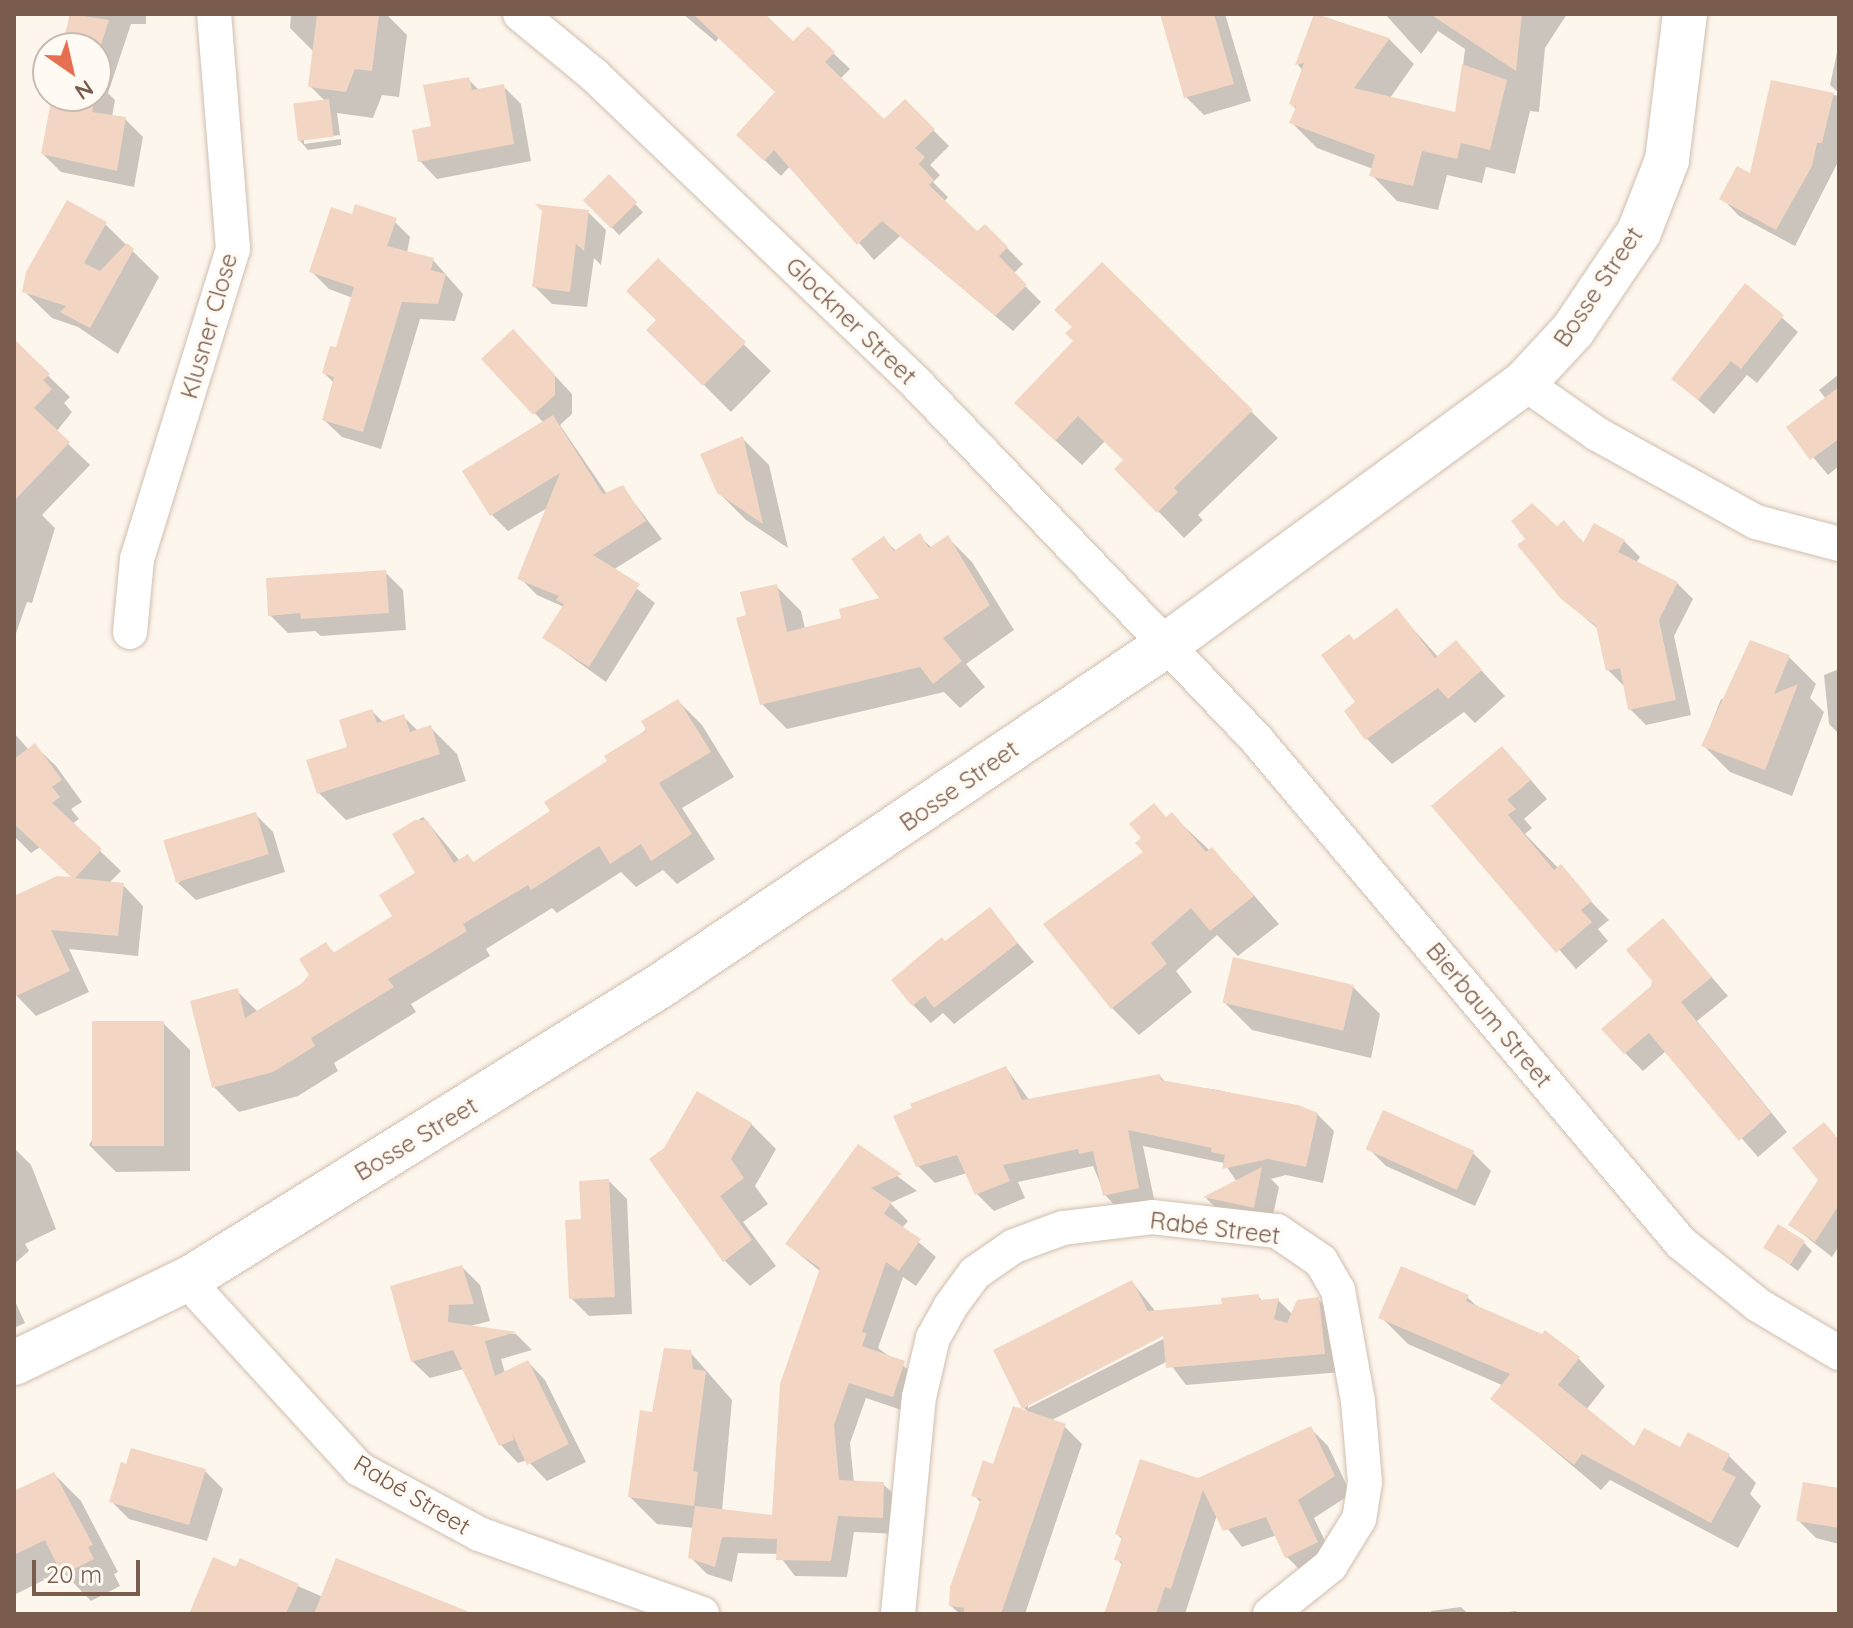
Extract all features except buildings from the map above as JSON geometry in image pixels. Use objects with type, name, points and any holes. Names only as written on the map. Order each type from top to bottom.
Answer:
[{"type":"street","name":"Klusner Close","points":[[130,632],[137,559],[233,249],[214,14]]},
{"type":"street","name":"Glockner Street","points":[[520,14],[605,85],[919,386],[1166,645]]},
{"type":"street","name":"Bosse Street","points":[[14,1363],[192,1277],[663,984],[1166,645],[1524,383],[1573,330],[1639,232],[1667,160],[1685,14]]},
{"type":"street","points":[[1524,383],[1597,434],[1756,522],[1839,544]]},
{"type":"street","name":"Bierbaum Street","points":[[1166,645],[1257,740],[1681,1243],[1758,1305],[1839,1353]]},
{"type":"street","name":"Rabé Street","points":[[898,1614],[919,1397],[933,1338],[950,1307],[975,1273],[1014,1246],[1063,1228],[1152,1217],[1277,1231],[1321,1261],[1338,1290],[1358,1401],[1365,1482],[1359,1519],[1330,1566],[1270,1614]]},
{"type":"street","name":"Rabé Street","points":[[192,1277],[201,1296],[359,1469],[479,1534],[702,1614]]}]
